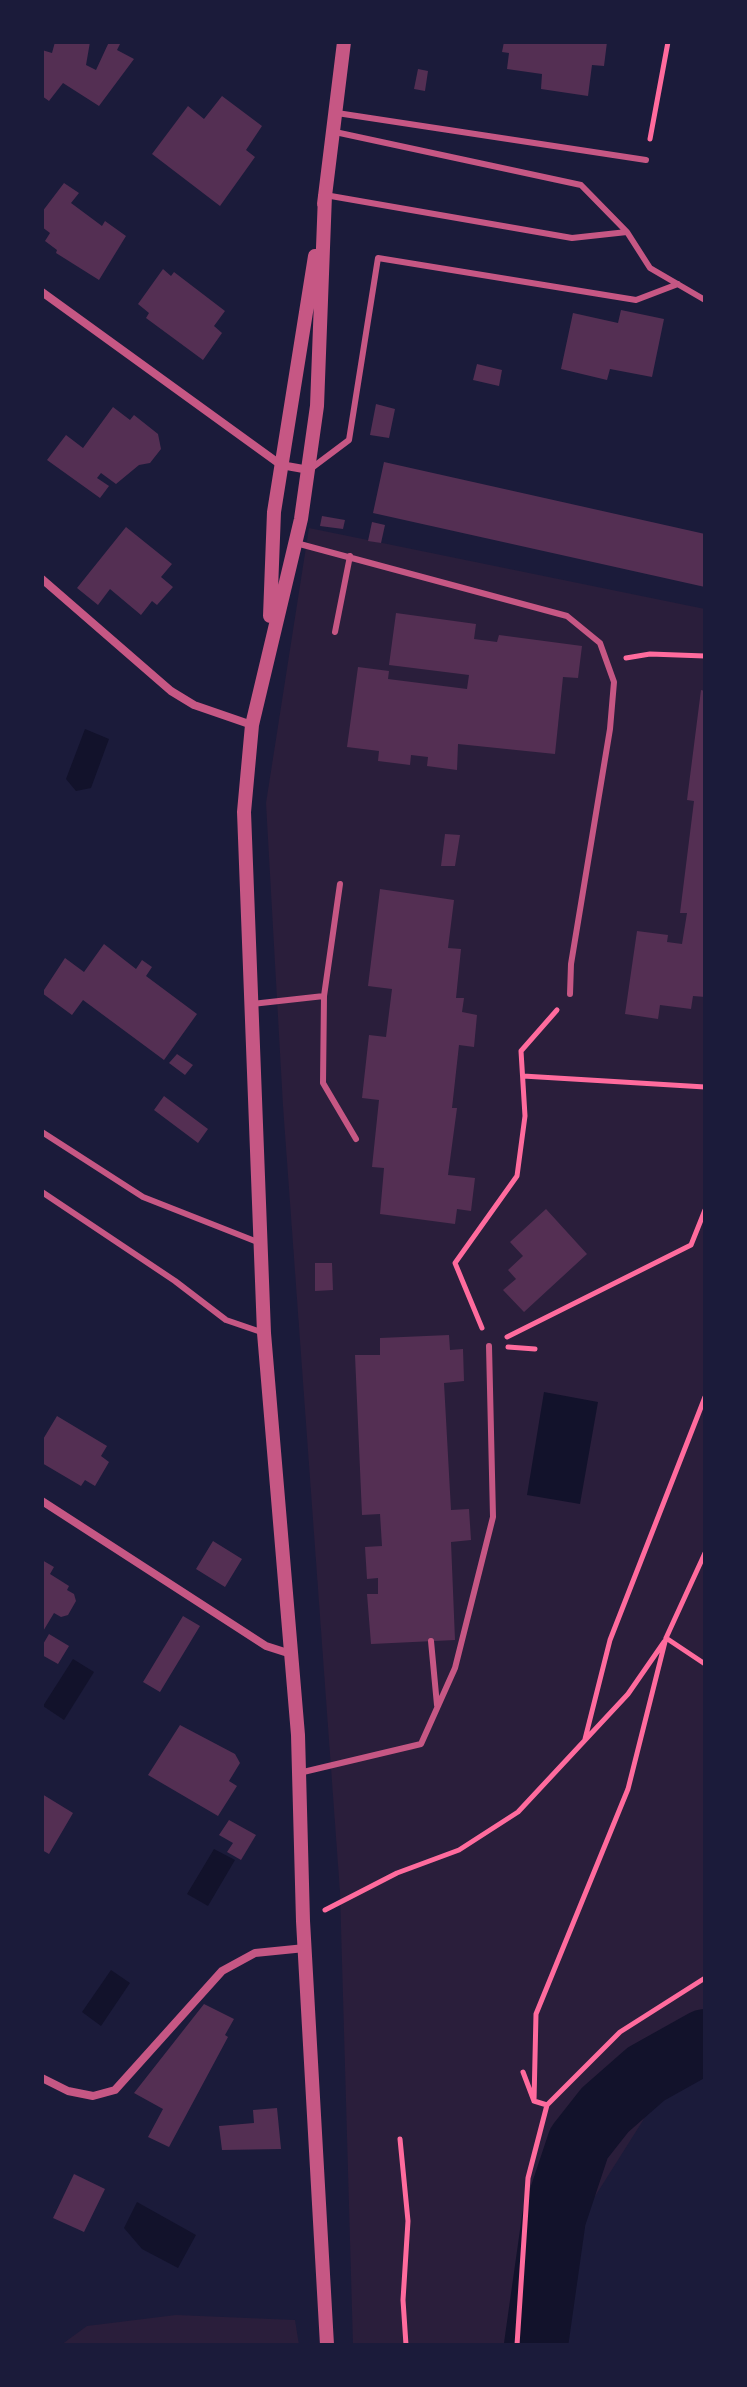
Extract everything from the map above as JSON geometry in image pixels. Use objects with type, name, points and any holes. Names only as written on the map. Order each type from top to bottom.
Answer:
[{"type":"street","points":[[268,649],[274,512],[325,195],[344,42]]},
{"type":"street","points":[[325,195],[317,406],[309,470],[252,725],[244,812],[249,1005],[264,1333],[292,1654],[303,1921],[327,2345]]},
{"type":"street","points":[[42,292],[281,465],[309,470]]},
{"type":"street","points":[[42,579],[171,691],[194,705],[252,725]]},
{"type":"street","points":[[42,1501],[266,1646],[292,1654]]},
{"type":"street","points":[[42,2078],[68,2091],[93,2096],[115,2090],[222,1971],[255,1953],[305,1948]]},
{"type":"lane","points":[[333,112],[646,160]]},
{"type":"lane","points":[[333,131],[581,185],[627,232],[650,268],[705,300]]},
{"type":"lane","points":[[325,195],[572,238],[627,232]]},
{"type":"lane","points":[[309,470],[349,440],[378,258],[636,300],[678,284]]},
{"type":"lane","points":[[295,542],[567,616],[600,643],[614,682],[610,729],[571,964],[570,994]]},
{"type":"lane","points":[[335,632],[350,556]]},
{"type":"lane","points":[[340,884],[324,996],[323,1083],[356,1139]]},
{"type":"lane","points":[[249,1005],[324,996]]},
{"type":"lane","points":[[42,1132],[143,1197],[260,1243]]},
{"type":"lane","points":[[42,1192],[175,1281],[226,1320],[264,1333]]},
{"type":"lane","points":[[299,1773],[421,1744],[455,1668],[493,1517],[489,1346]]},
{"type":"lane","points":[[431,1641],[437,1708]]},
{"type":"path","points":[[646,160],[668,42]]},
{"type":"path","points":[[607,661],[650,654],[705,656]]},
{"type":"path","points":[[489,1346],[455,1263],[517,1176],[525,1116],[521,1051],[570,994]]},
{"type":"path","points":[[523,1076],[705,1087]]},
{"type":"path","points":[[489,1346],[691,1245],[705,1210]]},
{"type":"path","points":[[489,1346],[535,1349]]},
{"type":"path","points":[[585,1743],[610,1640],[705,1397]]},
{"type":"path","points":[[303,1921],[397,1873],[459,1850],[518,1812],[628,1694],[666,1638],[705,1553]]},
{"type":"path","points":[[666,1638],[705,1664]]},
{"type":"path","points":[[534,2101],[536,2014],[628,1789],[666,1638]]},
{"type":"path","points":[[517,2345],[528,2178],[547,2105],[620,2032],[705,1978]]},
{"type":"path","points":[[523,2072],[534,2101]]},
{"type":"path","points":[[534,2101],[547,2105]]},
{"type":"path","points":[[400,2139],[408,2221],[403,2300],[406,2345]]},
{"type":"shaded area","points":[[309,528],[705,609],[705,2034],[695,2038],[575,2228],[557,2345],[353,2345],[340,1892],[283,1106],[266,803]]},
{"type":"shaded area","points":[[85,729],[109,739],[91,788],[76,791],[66,779]]},
{"type":"shaded area","points":[[544,1392],[598,1402],[580,1504],[527,1495]]},
{"type":"shaded area","points":[[73,1659],[94,1672],[64,1720],[43,1706]]},
{"type":"shaded area","points":[[214,1849],[235,1860],[208,1906],[187,1894]]},
{"type":"shaded area","points":[[111,1970],[130,1983],[101,2026],[82,2012]]},
{"type":"shaded area","points":[[137,2202],[196,2235],[178,2268],[142,2249],[124,2228]]},
{"type":"shaded area","points":[[176,2315],[295,2320],[299,2345],[61,2345],[87,2326]]},
{"type":"building","points":[[55,42],[90,42],[86,65],[96,70],[109,42],[121,42],[117,50],[134,59],[99,106],[63,83],[49,101],[42,96],[42,50],[52,53]]},
{"type":"building","points":[[504,42],[607,42],[604,66],[592,65],[588,96],[541,89],[542,74],[507,69],[509,53],[502,52]]},
{"type":"building","points":[[418,69],[428,71],[425,91],[414,89]]},
{"type":"building","points":[[222,96],[262,126],[246,150],[255,157],[220,206],[152,154],[188,106],[204,119]]},
{"type":"building","points":[[64,183],[79,193],[71,203],[102,226],[105,221],[126,236],[99,280],[56,253],[57,250],[45,241],[50,233],[42,227],[42,212]]},
{"type":"building","points":[[163,269],[171,276],[174,272],[225,311],[214,326],[222,333],[203,360],[146,318],[149,313],[138,304]]},
{"type":"building","points":[[621,310],[664,319],[652,377],[610,369],[607,380],[561,369],[573,313],[618,323]]},
{"type":"building","points":[[477,364],[502,370],[499,386],[473,380]]},
{"type":"building","points":[[376,404],[395,409],[389,438],[370,435]]},
{"type":"building","points":[[113,407],[130,420],[134,415],[158,434],[161,449],[150,463],[139,465],[116,484],[101,473],[97,478],[109,486],[100,498],[47,460],[66,435],[83,448]]},
{"type":"building","points":[[384,462],[705,534],[705,587],[373,513]]},
{"type":"building","points":[[322,516],[345,520],[343,529],[320,526]]},
{"type":"building","points":[[372,522],[385,525],[381,543],[368,541]]},
{"type":"building","points":[[126,527],[172,564],[161,577],[173,587],[157,605],[152,601],[141,615],[110,589],[98,605],[77,588]]},
{"type":"building","points":[[396,613],[476,624],[474,639],[497,642],[499,635],[582,646],[578,678],[563,677],[555,754],[458,744],[457,770],[427,766],[428,757],[411,755],[410,765],[378,761],[379,751],[347,747],[358,667],[389,671],[388,679],[467,689],[469,675],[389,665]]},
{"type":"building","points":[[701,690],[705,691],[705,997],[693,996],[691,1009],[660,1005],[658,1019],[625,1014],[637,931],[668,935],[667,942],[682,944],[687,913],[680,913],[694,801],[687,800]]},
{"type":"building","points":[[445,834],[460,835],[455,866],[441,866]]},
{"type":"building","points":[[380,889],[454,900],[448,948],[461,949],[456,998],[464,998],[462,1012],[477,1015],[474,1047],[459,1045],[452,1108],[457,1108],[448,1175],[475,1178],[471,1211],[457,1209],[455,1224],[380,1214],[384,1168],[372,1167],[379,1100],[362,1098],[369,1035],[386,1037],[392,989],[368,986]]},
{"type":"building","points":[[104,944],[136,969],[142,960],[152,967],[146,976],[197,1014],[164,1060],[83,1000],[72,1015],[42,993],[65,958],[84,972]]},
{"type":"building","points":[[177,1054],[193,1065],[185,1075],[169,1063]]},
{"type":"building","points":[[164,1096],[208,1129],[198,1143],[154,1110]]},
{"type":"building","points":[[546,1209],[587,1254],[524,1312],[503,1290],[516,1279],[508,1270],[523,1256],[510,1242]]},
{"type":"building","points":[[315,1263],[332,1263],[333,1290],[315,1291]]},
{"type":"building","points":[[449,1335],[450,1350],[463,1349],[464,1381],[444,1383],[451,1510],[469,1509],[471,1540],[451,1542],[455,1640],[371,1644],[367,1594],[378,1594],[378,1578],[367,1579],[365,1547],[382,1546],[380,1514],[362,1515],[355,1355],[380,1355],[380,1338]]},
{"type":"building","points":[[57,1416],[107,1446],[101,1456],[109,1462],[95,1486],[85,1480],[81,1486],[42,1463],[42,1441]]},
{"type":"building","points":[[213,1541],[242,1559],[225,1587],[196,1569]]},
{"type":"building","points":[[42,1560],[54,1567],[50,1574],[69,1586],[67,1590],[74,1594],[76,1601],[68,1615],[61,1617],[54,1613],[42,1633]]},
{"type":"building","points":[[183,1616],[200,1626],[160,1692],[143,1682]]},
{"type":"building","points":[[49,1634],[69,1646],[58,1664],[42,1655],[42,1646]]},
{"type":"building","points":[[180,1725],[235,1754],[240,1763],[229,1781],[237,1786],[218,1816],[148,1775]]},
{"type":"building","points":[[42,1794],[73,1813],[49,1854],[42,1850]]},
{"type":"building","points":[[229,1820],[256,1835],[241,1860],[227,1852],[233,1843],[219,1835]]},
{"type":"building","points":[[204,2004],[234,2019],[225,2035],[228,2037],[169,2147],[148,2137],[163,2109],[134,2093]]},
{"type":"building","points":[[277,2108],[281,2149],[222,2150],[219,2126],[254,2123],[253,2110]]},
{"type":"building","points":[[74,2174],[105,2189],[84,2232],[53,2218]]},
{"type":"waterway","points":[[536,2345],[554,2218],[579,2143],[605,2110],[646,2074],[705,2041]]}]
